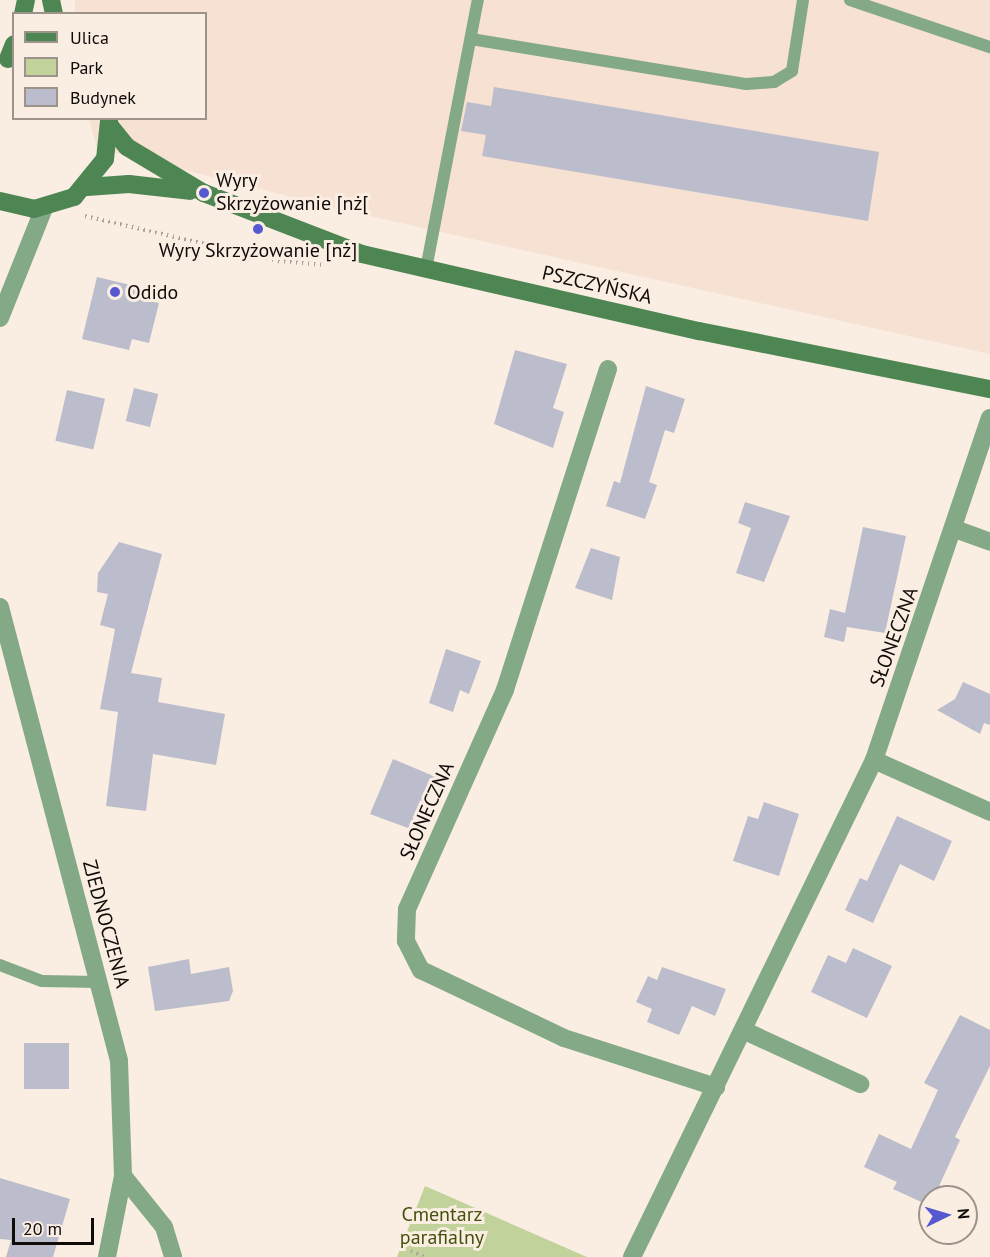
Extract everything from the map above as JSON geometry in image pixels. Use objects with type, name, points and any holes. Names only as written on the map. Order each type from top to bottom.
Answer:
[{"type":"main road","name":"PSZCZYŃSKA","points":[[109,122],[127,147],[204,193],[362,254],[990,390]]},
{"type":"main road","points":[[0,201],[44,208],[87,187],[105,159],[109,122]]},
{"type":"main road","name":"PSZCZYŃSKA","points":[[87,187],[129,184],[204,193]]},
{"type":"street","points":[[0,318],[44,208]]},
{"type":"street","name":"SŁONECZNA","points":[[608,369],[505,690],[407,909],[406,941],[422,970],[564,1038],[716,1087]]},
{"type":"street","name":"SŁONECZNA","points":[[632,1257],[745,1031],[874,760],[955,529],[990,418]]},
{"type":"street","points":[[955,529],[990,542]]},
{"type":"street","name":"ZJEDNOCZENIA","points":[[0,607],[119,1061],[123,1176],[107,1257]]},
{"type":"street","points":[[874,760],[990,812]]},
{"type":"street","points":[[745,1031],[860,1084]]},
{"type":"street","points":[[123,1176],[164,1227],[173,1257]]},
{"type":"lane","points":[[426,269],[478,0]]},
{"type":"lane","points":[[471,39],[746,84],[774,82],[792,71],[803,0]]},
{"type":"lane","points":[[850,0],[990,47]]},
{"type":"lane","points":[[0,964],[42,981],[98,982]]},
{"type":"path","points":[[72,213],[214,248]]},
{"type":"path","points":[[411,1251],[425,1257]]},
{"type":"shaded area","points":[[75,0],[990,0],[990,354],[352,212],[97,148],[89,120],[207,120],[207,12],[75,12]]},
{"type":"green space","name":"Cmentarz parafialny","points":[[425,1186],[587,1257],[397,1257]]},
{"type":"building","points":[[494,87],[879,152],[868,221],[482,156],[486,135],[461,131],[467,102],[491,106]]},
{"type":"building","points":[[97,277],[143,288],[140,299],[159,303],[149,343],[132,339],[129,350],[82,339]]},
{"type":"building","points":[[515,350],[567,364],[553,408],[564,412],[553,448],[494,424]]},
{"type":"building","points":[[646,386],[685,399],[674,433],[665,430],[649,482],[657,485],[645,519],[606,506],[614,481],[620,483]]},
{"type":"building","points":[[134,388],[158,394],[150,427],[126,421]]},
{"type":"building","points":[[67,390],[105,399],[93,449],[55,441]]},
{"type":"building","points":[[745,502],[790,516],[764,582],[736,573],[751,528],[738,523]]},
{"type":"building","points":[[863,527],[906,536],[885,633],[847,627],[844,642],[824,637],[830,609],[845,613]]},
{"type":"building","points":[[119,542],[162,554],[131,673],[162,678],[158,702],[225,714],[216,765],[153,754],[146,811],[106,806],[118,712],[100,709],[115,629],[100,625],[108,594],[97,592],[98,573]]},
{"type":"building","points":[[591,548],[620,557],[612,600],[575,588]]},
{"type":"building","points":[[446,649],[481,661],[469,694],[460,690],[453,712],[429,703]]},
{"type":"building","points":[[963,682],[990,694],[990,725],[984,723],[980,734],[937,710],[955,699]]},
{"type":"building","points":[[393,759],[436,777],[408,828],[370,814]]},
{"type":"building","points":[[764,802],[799,814],[779,876],[733,861],[748,816],[758,819]]},
{"type":"building","points":[[897,816],[952,841],[934,881],[900,864],[873,923],[845,910],[860,878],[867,881]]},
{"type":"building","points":[[853,948],[892,966],[867,1018],[811,992],[828,955],[846,963]]},
{"type":"building","points":[[189,959],[191,974],[229,967],[233,991],[229,1001],[155,1011],[148,967]]},
{"type":"building","points":[[662,967],[726,989],[715,1016],[692,1006],[679,1035],[647,1022],[652,1009],[636,1002],[648,976],[657,980]]},
{"type":"building","points":[[960,1015],[990,1030],[990,1066],[955,1137],[960,1140],[940,1185],[918,1185],[918,1200],[893,1189],[897,1182],[864,1167],[879,1134],[911,1149],[938,1090],[924,1083]]},
{"type":"building","points":[[24,1043],[69,1043],[69,1089],[24,1089]]},
{"type":"building","points":[[0,1178],[70,1199],[53,1257],[6,1257],[11,1240],[0,1239]]},
{"type":"place","name":"Wyry Skrzyżowanie [nż[","points":[[204,193]]},
{"type":"place","name":"Wyry Skrzyżowanie [nż]","points":[[258,229]]},
{"type":"place","name":"Odido","points":[[115,292]]}]
